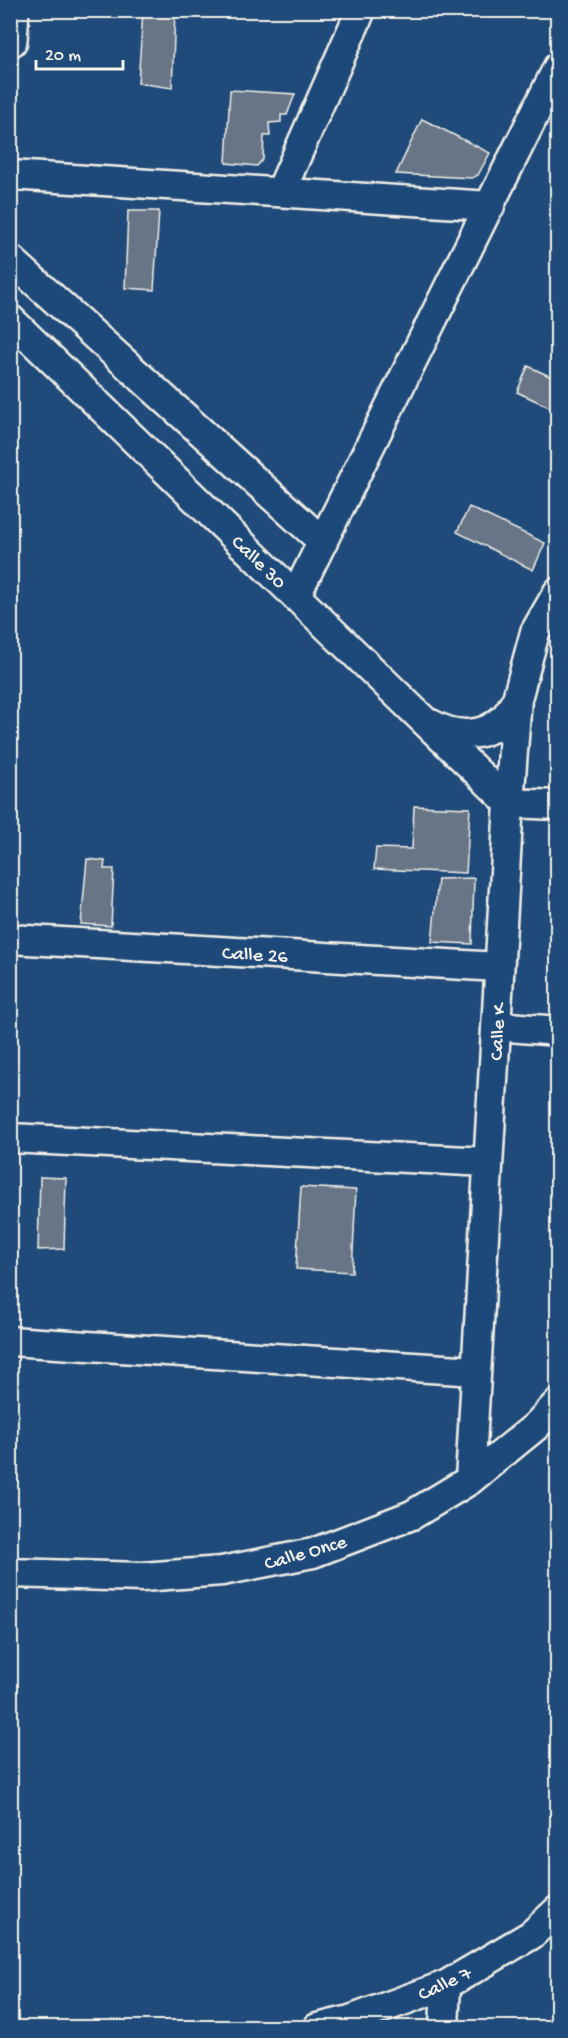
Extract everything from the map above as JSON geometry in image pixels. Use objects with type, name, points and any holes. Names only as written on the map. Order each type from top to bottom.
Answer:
[{"type":"street","points":[[10,40],[12,10]]},
{"type":"street","points":[[281,191],[361,10]]},
{"type":"street","points":[[296,595],[558,67]]},
{"type":"street","points":[[10,175],[490,206]]},
{"type":"street","points":[[10,259],[323,542]]},
{"type":"street","name":"Calle 30","points":[[10,319],[509,803]]},
{"type":"street","name":"Calle K","points":[[470,1480],[517,699],[535,632],[558,592]]},
{"type":"street","points":[[421,717],[444,731],[475,734],[492,728],[505,718],[517,699]]},
{"type":"street","points":[[509,803],[558,805]]},
{"type":"street","name":"Calle 26","points":[[10,939],[500,967]]},
{"type":"street","points":[[496,1026],[558,1030]]},
{"type":"street","points":[[10,1138],[488,1162]]},
{"type":"street","points":[[10,1341],[476,1371]]},
{"type":"street","name":"Calle Once","points":[[10,1573],[142,1577],[222,1571],[313,1553],[412,1515],[470,1480],[535,1427],[558,1403]]},
{"type":"street","name":"Calle 7","points":[[317,2028],[350,2020],[446,1985],[544,1935],[558,1910]]},
{"type":"street","points":[[444,2028],[446,1985]]},
{"type":"building","points":[[143,11],[175,12],[172,88],[138,83]]},
{"type":"building","points":[[230,90],[295,94],[287,115],[281,115],[281,122],[269,123],[270,136],[264,136],[263,159],[257,166],[226,163]]},
{"type":"building","points":[[422,119],[490,153],[478,175],[472,178],[396,174]]},
{"type":"building","points":[[128,211],[159,211],[154,290],[125,288]]},
{"type":"building","points":[[528,366],[558,380],[558,411],[517,392]]},
{"type":"building","points":[[469,507],[545,543],[533,570],[457,532]]},
{"type":"building","points":[[414,806],[470,808],[466,873],[374,869],[376,848],[412,849]]},
{"type":"building","points":[[87,859],[105,861],[104,869],[114,869],[111,926],[81,924]]},
{"type":"building","points":[[474,878],[472,944],[432,942],[438,879]]},
{"type":"building","points":[[40,1177],[66,1178],[64,1249],[38,1250]]},
{"type":"building","points":[[301,1187],[356,1190],[352,1272],[296,1269]]}]
